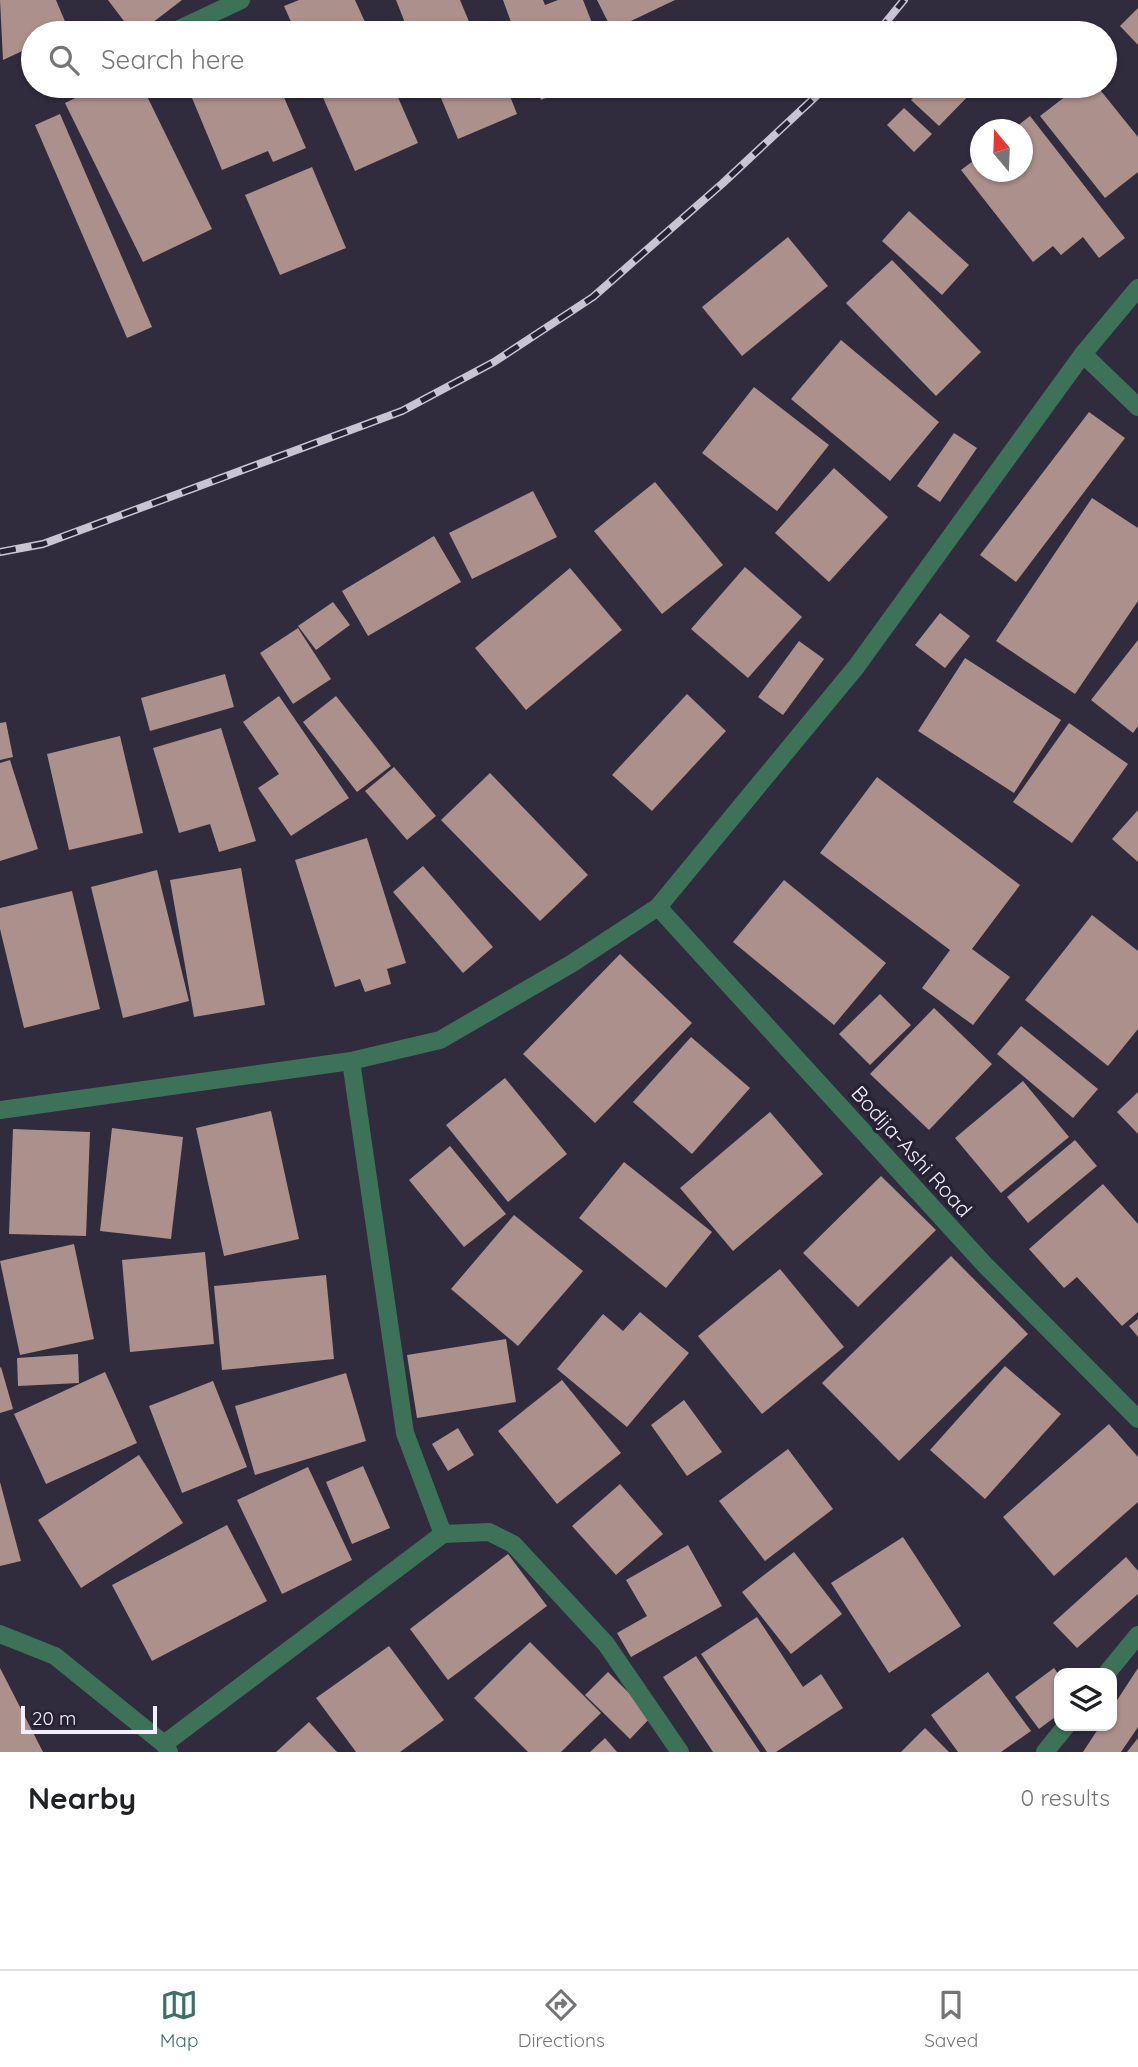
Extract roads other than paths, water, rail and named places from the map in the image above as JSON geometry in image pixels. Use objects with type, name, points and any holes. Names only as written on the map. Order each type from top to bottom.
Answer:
[{"type":"street","points":[[196,21],[241,0]]},
{"type":"street","points":[[0,1110],[351,1061],[440,1040],[571,964],[658,907],[856,667],[1083,354],[1138,288]]},
{"type":"street","points":[[1083,354],[1138,407]]},
{"type":"street","name":"Bodija-Ashi Road","points":[[658,907],[985,1265],[1138,1419]]},
{"type":"street","points":[[351,1061],[405,1433],[443,1534]]},
{"type":"street","points":[[0,1634],[55,1656],[167,1748],[443,1534],[489,1532],[513,1544],[606,1644],[680,1752]]},
{"type":"street","points":[[1111,1668],[1138,1635]]},
{"type":"street","points":[[1045,1752],[1062,1731]]},
{"type":"railway","points":[[887,21],[904,0]]},
{"type":"railway","points":[[0,552],[43,544],[402,411],[494,362],[593,297],[723,183],[814,98]]}]
